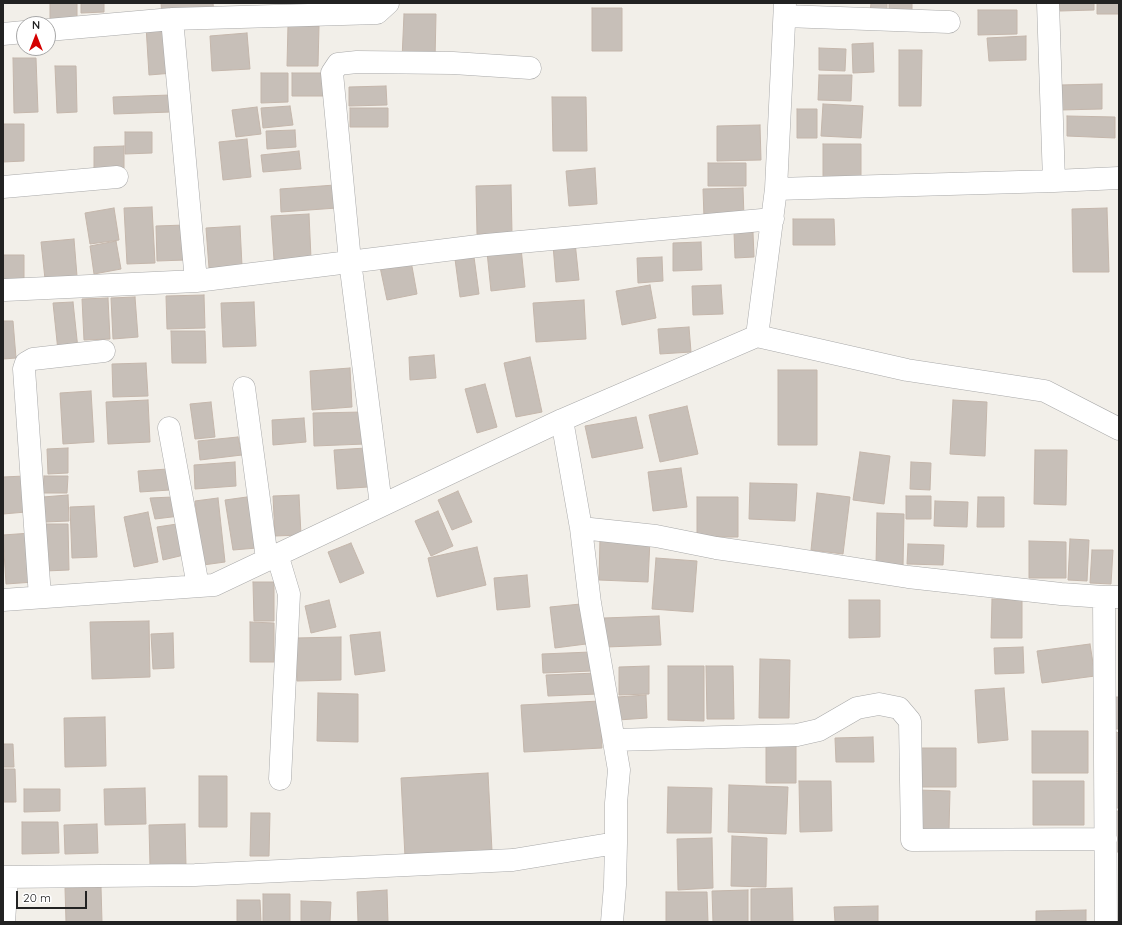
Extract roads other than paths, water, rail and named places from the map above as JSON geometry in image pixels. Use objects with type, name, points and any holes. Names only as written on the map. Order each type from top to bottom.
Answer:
[{"type":"street","points":[[56,29],[172,20],[377,13],[388,3]]},
{"type":"street","points":[[1048,3],[1054,181]]},
{"type":"street","points":[[757,336],[776,189],[785,9],[949,22]]},
{"type":"street","points":[[172,20],[196,281]]},
{"type":"street","points":[[3,34],[16,33]]},
{"type":"street","points":[[381,505],[350,261],[332,73],[338,64],[357,62],[453,63],[530,68]]},
{"type":"street","points":[[3,187],[117,177]]},
{"type":"street","points":[[776,189],[1119,178]]},
{"type":"street","points":[[5,290],[196,281],[486,245],[773,219]]},
{"type":"street","points":[[3,600],[214,585],[562,420],[757,336],[907,370],[1045,391],[1119,430]]},
{"type":"street","points":[[40,597],[24,369],[26,363],[33,359],[104,351]]},
{"type":"street","points":[[244,388],[272,557],[288,594],[280,779]]},
{"type":"street","points":[[562,420],[581,528],[590,603],[619,770],[616,803],[615,885],[612,922]]},
{"type":"street","points":[[169,428],[198,586]]},
{"type":"street","points":[[581,528],[656,536],[716,548],[908,577],[1061,594],[1111,597],[1106,839],[1106,922]]},
{"type":"street","points":[[614,740],[797,735],[819,730],[857,708],[879,704],[886,705],[899,708],[910,721],[912,840],[1106,839]]},
{"type":"street","points":[[4,922],[5,877],[195,875],[513,860],[616,843]]}]
